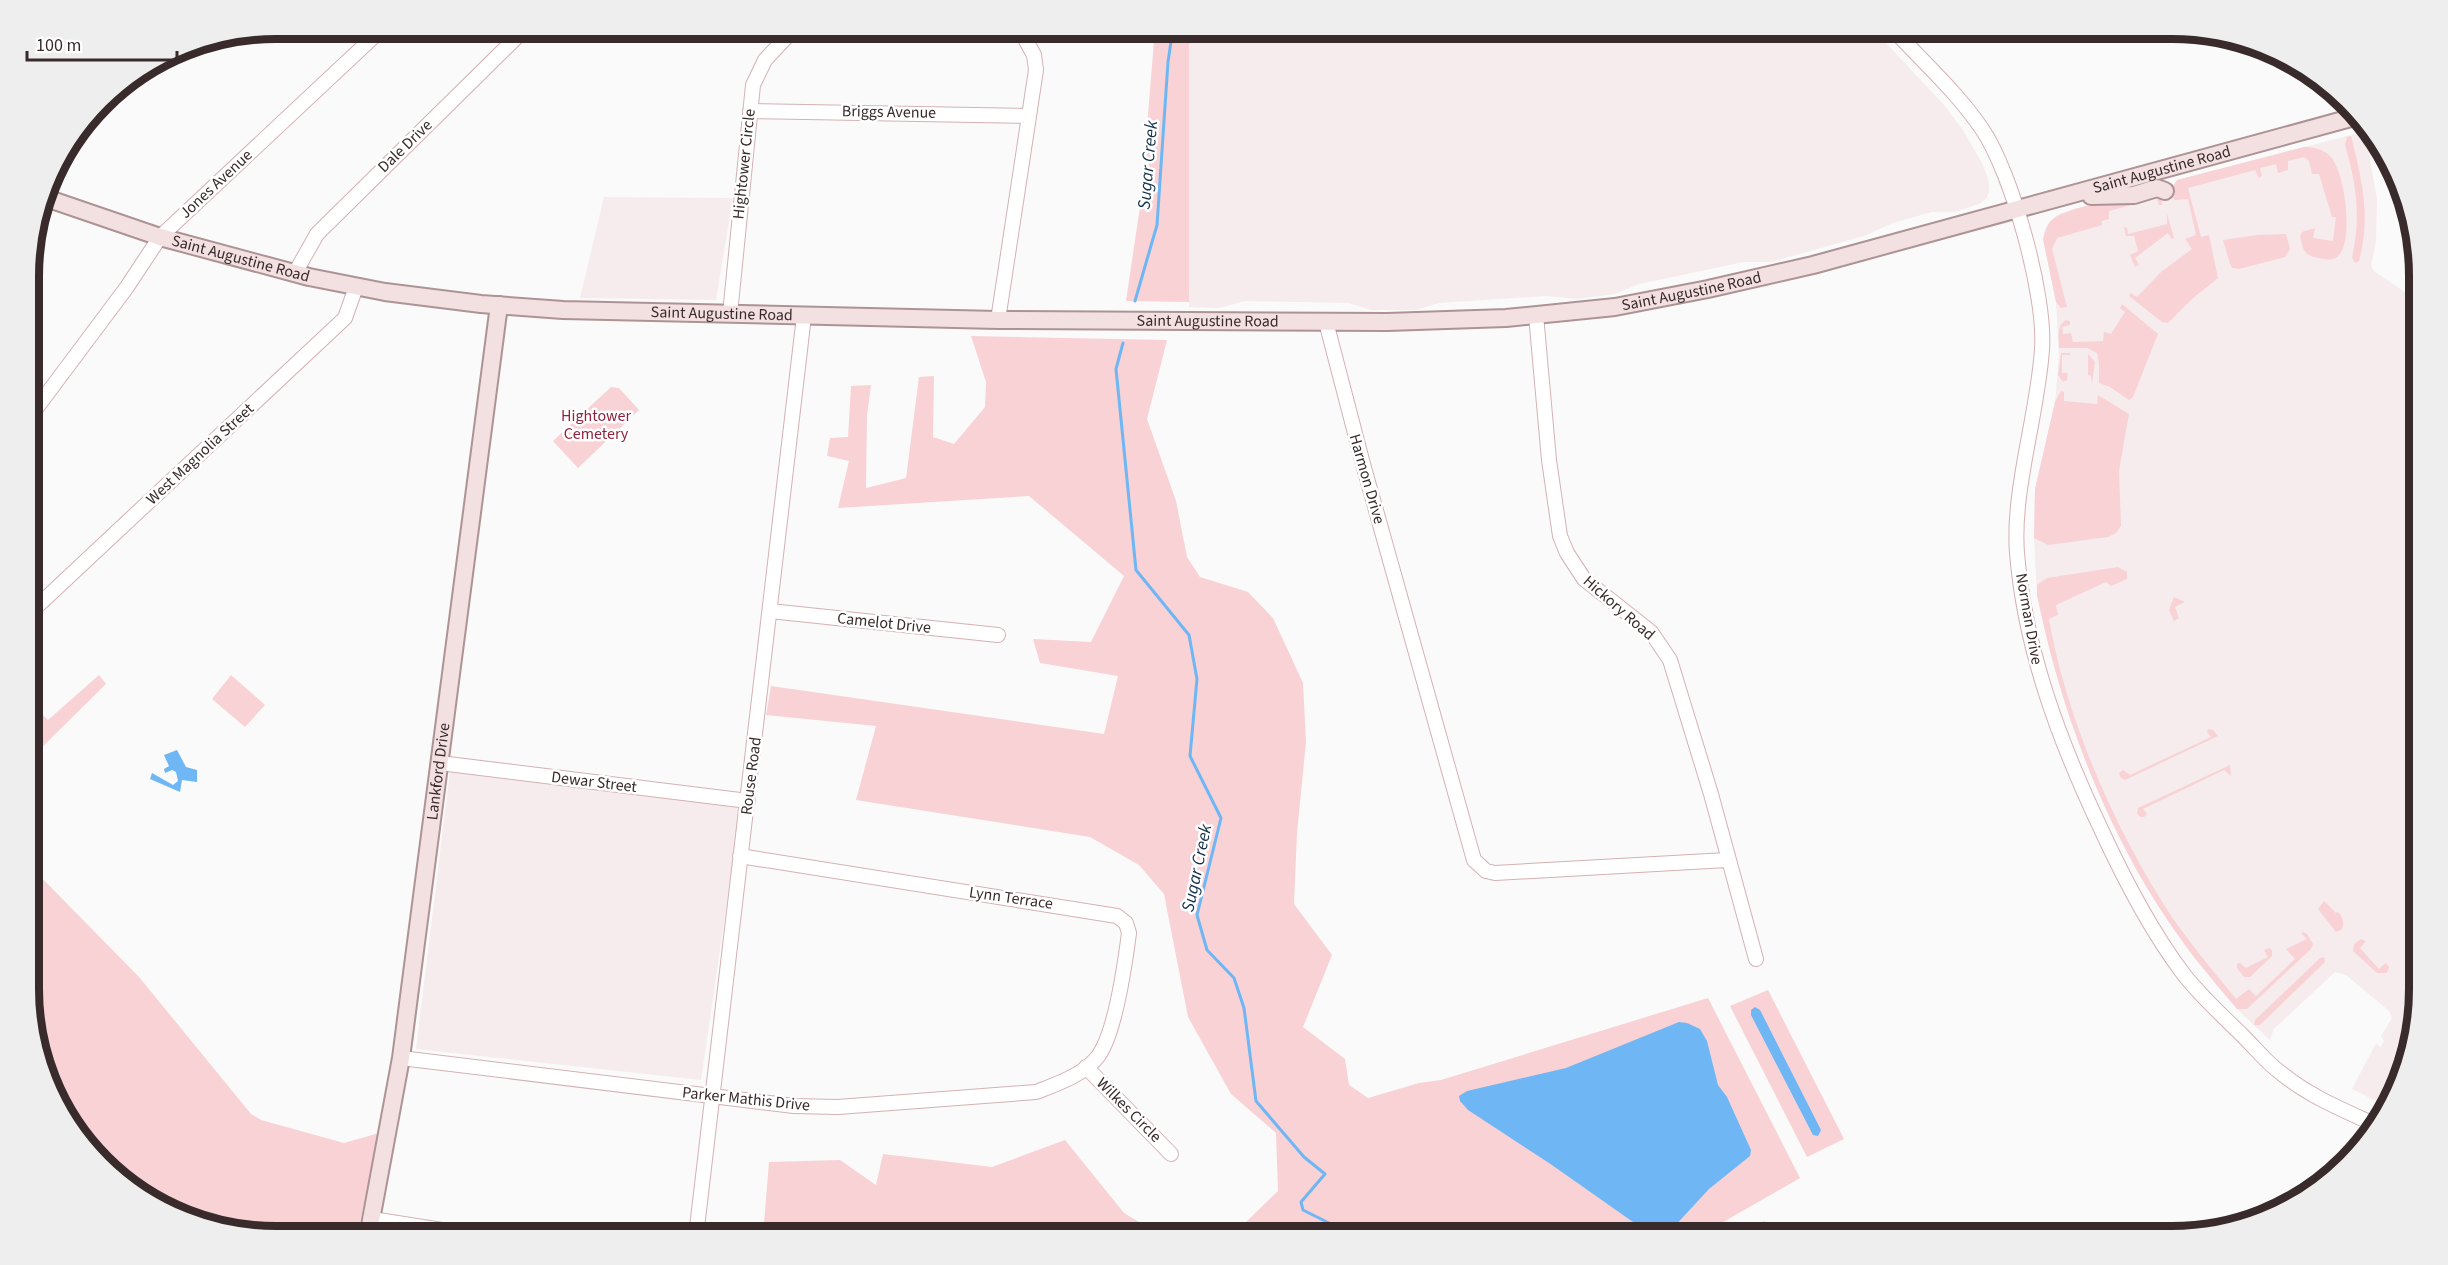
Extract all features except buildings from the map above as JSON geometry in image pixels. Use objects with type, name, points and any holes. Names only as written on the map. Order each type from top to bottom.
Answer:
[{"type":"main road","name":"Saint Augustine Road","points":[[52,200],[160,237],[295,273],[356,286],[499,306],[563,310],[998,320],[1419,321],[1536,315],[1615,306],[1708,289],[1813,265],[2349,119]]},
{"type":"main road","points":[[2066,196],[2134,195],[2157,188],[2165,191]]},
{"type":"main road","name":"Lankford Drive","points":[[370,1226],[401,1058],[499,306]]},
{"type":"street","name":"Jones Avenue","points":[[39,405],[127,287],[160,237],[371,39]]},
{"type":"street","name":"Dale Drive","points":[[295,273],[317,234],[515,39]]},
{"type":"street","name":"Hightower Circle","points":[[730,314],[750,111],[757,74],[765,60],[785,39]]},
{"type":"street","points":[[998,320],[1036,70],[1034,55],[1025,39]]},
{"type":"street","name":"Norman Drive","points":[[1902,39],[1963,104],[1983,131],[2006,178],[2037,297],[2042,346],[2034,417],[2019,499],[2017,551],[2028,629],[2038,672],[2070,764],[2124,879],[2183,974],[2208,1002],[2280,1072],[2327,1103],[2368,1121]]},
{"type":"street","name":"Briggs Avenue","points":[[750,111],[1029,116]]},
{"type":"street","name":"West Magnolia Street","points":[[39,605],[345,318],[356,286]]},
{"type":"street","name":"Hickory Road","points":[[1536,315],[1549,460],[1560,536],[1571,560],[1584,579],[1651,632],[1670,660],[1711,794],[1727,860],[1756,959]]},
{"type":"street","name":"Rouse Road","points":[[697,1226],[804,316]]},
{"type":"street","name":"Harmon Drive","points":[[1326,322],[1357,443],[1474,860],[1480,867],[1495,873],[1727,860]]},
{"type":"street","name":"Camelot Drive","points":[[770,611],[998,635]]},
{"type":"street","name":"Dewar Street","points":[[440,763],[748,801]]},
{"type":"street","name":"Lynn Terrace","points":[[740,856],[1106,912],[1117,916],[1126,923],[1129,933],[1116,1007],[1099,1055],[1086,1067]]},
{"type":"street","name":"Parker Mathis Drive","points":[[401,1058],[794,1106],[838,1107],[1009,1096],[1036,1092],[1086,1067]]},
{"type":"street","name":"Wilkes Circle","points":[[1086,1067],[1172,1154]]},
{"type":"street","points":[[372,1220],[412,1226]]},
{"type":"shaded area","points":[[1189,39],[1882,39],[1944,105],[1963,130],[1983,165],[1989,182],[1986,199],[1979,204],[1955,212],[1932,212],[1893,223],[1864,236],[1771,262],[1744,262],[1639,284],[1615,294],[1577,299],[1547,296],[1439,303],[1416,310],[1371,310],[1349,303],[1245,301],[1219,308],[1189,307]]},
{"type":"shaded area","points":[[2360,133],[2371,149],[2370,160],[2377,199],[2376,241],[2371,266],[2374,271],[2409,295],[2409,989],[2407,1020],[2401,1050],[2380,1103],[2352,1089],[2376,1043],[2380,1047],[2384,1041],[2381,1036],[2392,1018],[2389,1011],[2346,975],[2335,972],[2274,1029],[2270,1039],[2273,1043],[2237,1009],[2191,954],[2157,904],[2138,873],[2113,823],[2064,700],[2037,595],[2034,538],[2035,489],[2055,402],[2059,356],[2056,302],[2043,239],[2045,229],[2050,221],[2059,214],[2171,189],[2177,180]]},
{"type":"shaded area","points":[[604,197],[733,198],[716,300],[580,298]]},
{"type":"shaded area","points":[[450,771],[741,806],[701,1080],[416,1049]]},
{"type":"green space","points":[[1154,39],[1189,39],[1189,302],[1126,301],[1141,200]]},
{"type":"green space","points":[[2351,136],[2362,183],[2365,213],[2363,245],[2359,261],[2355,263],[2352,258],[2357,215],[2356,202],[2345,145],[2347,137]]},
{"type":"green space","points":[[2304,147],[2318,149],[2330,156],[2340,176],[2347,223],[2346,238],[2337,257],[2328,259],[2314,257],[2305,252],[2302,245],[2300,236],[2302,232],[2315,228],[2313,238],[2333,241],[2336,217],[2332,217],[2319,174],[2312,174],[2309,161],[2304,157],[2288,161],[2288,170],[2278,173],[2276,164],[2260,168],[2262,176],[2259,178],[2255,170],[2188,188],[2201,237],[2209,235],[2218,278],[2168,323],[2162,322],[2129,296],[2131,293],[2137,297],[2161,272],[2192,249],[2185,239],[2196,235],[2188,199],[2174,200],[2171,189],[2177,180]]},
{"type":"green space","points":[[2153,195],[2161,197],[2162,205],[2159,205],[2157,198],[2109,211],[2109,219],[2102,221],[2102,225],[2057,238],[2052,249],[2067,307],[2061,308],[2056,302],[2043,239],[2050,222],[2069,211],[2083,207]]},
{"type":"green space","points":[[2167,214],[2174,238],[2172,239],[2168,233],[2135,258],[2139,265],[2135,267],[2130,255],[2138,251],[2134,236],[2126,236],[2124,227],[2127,228],[2128,234],[2167,224]]},
{"type":"green space","points":[[2286,234],[2290,249],[2285,257],[2239,269],[2232,268],[2223,240]]},
{"type":"green space","points":[[2122,304],[2158,334],[2133,397],[2129,400],[2110,387],[2099,383],[2097,353],[2087,348],[2059,348],[2059,329],[2066,320],[2070,321],[2070,325],[2062,327],[2063,334],[2071,333],[2073,342],[2103,341],[2104,332],[2111,334],[2125,312],[2120,308]]},
{"type":"green space","points":[[971,336],[1167,340],[1147,419],[1176,501],[1187,557],[1200,577],[1248,592],[1273,618],[1303,683],[1306,742],[1297,833],[1294,904],[1332,955],[1303,1027],[1345,1059],[1349,1085],[1368,1098],[1419,1083],[1441,1080],[1708,998],[1800,1178],[1716,1226],[1232,1226],[1245,1223],[1278,1191],[1276,1133],[1231,1094],[1188,1017],[1164,894],[1139,865],[1090,837],[856,800],[876,726],[766,715],[771,686],[1104,734],[1118,676],[1040,663],[1033,639],[1091,642],[1124,576],[1029,496],[838,508],[849,461],[827,456],[830,438],[848,437],[851,386],[871,385],[867,415],[866,488],[906,478],[919,377],[934,376],[933,437],[954,444],[985,407],[986,382]]},
{"type":"green space","points":[[2061,353],[2070,353],[2070,355],[2062,355],[2062,373],[2068,373],[2067,380],[2063,382],[2058,375]]},
{"type":"green space","points":[[2088,354],[2095,362],[2092,384],[2091,376],[2088,375]]},
{"type":"green space","name":"Hightower Cemetery","points":[[611,387],[619,388],[639,410],[578,468],[553,441]]},
{"type":"green space","points":[[2061,391],[2064,392],[2064,401],[2097,404],[2098,395],[2129,414],[2119,471],[2121,526],[2116,533],[2108,537],[2048,545],[2034,538],[2035,489],[2055,402]]},
{"type":"green space","points":[[2118,567],[2127,572],[2127,579],[2111,586],[2106,582],[2056,605],[2058,615],[2049,619],[2068,696],[2096,775],[2133,851],[2174,920],[2236,999],[2249,989],[2256,996],[2295,959],[2286,949],[2307,939],[2301,933],[2307,934],[2313,944],[2311,949],[2247,1009],[2237,1009],[2205,971],[2166,918],[2136,869],[2099,794],[2056,675],[2037,595],[2037,585],[2047,578]]},
{"type":"green space","points":[[2174,597],[2185,602],[2175,607],[2179,618],[2174,621],[2169,610]]},
{"type":"green space","points":[[99,675],[106,684],[39,750],[39,712],[48,720]]},
{"type":"green space","points":[[231,675],[265,705],[245,727],[212,699]]},
{"type":"green space","points":[[2208,729],[2213,730],[2218,736],[2125,780],[2121,778],[2119,773],[2123,770],[2130,775],[2211,737],[2207,732]]},
{"type":"green space","points":[[2230,765],[2231,776],[2224,770],[2143,809],[2147,814],[2144,817],[2140,817],[2137,813],[2138,808]]},
{"type":"green space","points":[[39,875],[139,977],[251,1114],[261,1120],[344,1143],[379,1133],[359,1226],[276,1226],[245,1224],[215,1218],[171,1202],[132,1177],[98,1145],[79,1120],[63,1094],[47,1050],[41,1020],[39,989]]},
{"type":"green space","points":[[2324,901],[2341,916],[2343,923],[2341,930],[2336,932],[2318,909]]},
{"type":"green space","points":[[2361,939],[2366,941],[2360,948],[2379,969],[2386,963],[2389,967],[2387,973],[2377,973],[2353,951],[2354,944]]},
{"type":"green space","points":[[2269,948],[2272,950],[2272,956],[2250,977],[2244,977],[2237,968],[2237,964],[2240,963],[2246,968],[2268,957],[2264,950]]},
{"type":"green space","points":[[2324,957],[2325,962],[2260,1025],[2254,1025],[2255,1020],[2320,958]]},
{"type":"green space","points":[[1768,990],[1844,1139],[1807,1157],[1730,1006]]},
{"type":"green space","points":[[1065,1140],[1124,1213],[1145,1226],[764,1226],[769,1162],[840,1160],[876,1185],[883,1154],[992,1167]]},
{"type":"green space","points":[[1764,1221],[1773,1226],[1757,1226]]},
{"type":"water","points":[[177,750],[186,767],[197,770],[197,782],[182,780],[180,792],[150,779],[152,773],[173,785],[178,781],[176,772],[172,770],[165,773],[164,769],[169,766],[164,755]]},
{"type":"water","points":[[1755,1007],[1760,1010],[1821,1130],[1818,1136],[1813,1135],[1751,1015],[1751,1010]]},
{"type":"water","points":[[1679,1022],[1700,1029],[1707,1041],[1718,1085],[1727,1097],[1751,1150],[1750,1156],[1709,1189],[1675,1226],[1639,1226],[1468,1110],[1460,1101],[1459,1096],[1467,1091],[1566,1068]]},
{"type":"waterway","name":"Sugar Creek","points":[[1135,301],[1157,225],[1171,39]]},
{"type":"waterway","name":"Sugar Creek","points":[[1123,343],[1116,369],[1136,570],[1189,635],[1197,679],[1190,756],[1221,818],[1197,915],[1207,950],[1234,978],[1244,1008],[1256,1101],[1304,1157],[1325,1174],[1301,1202],[1303,1210],[1335,1226]]}]
